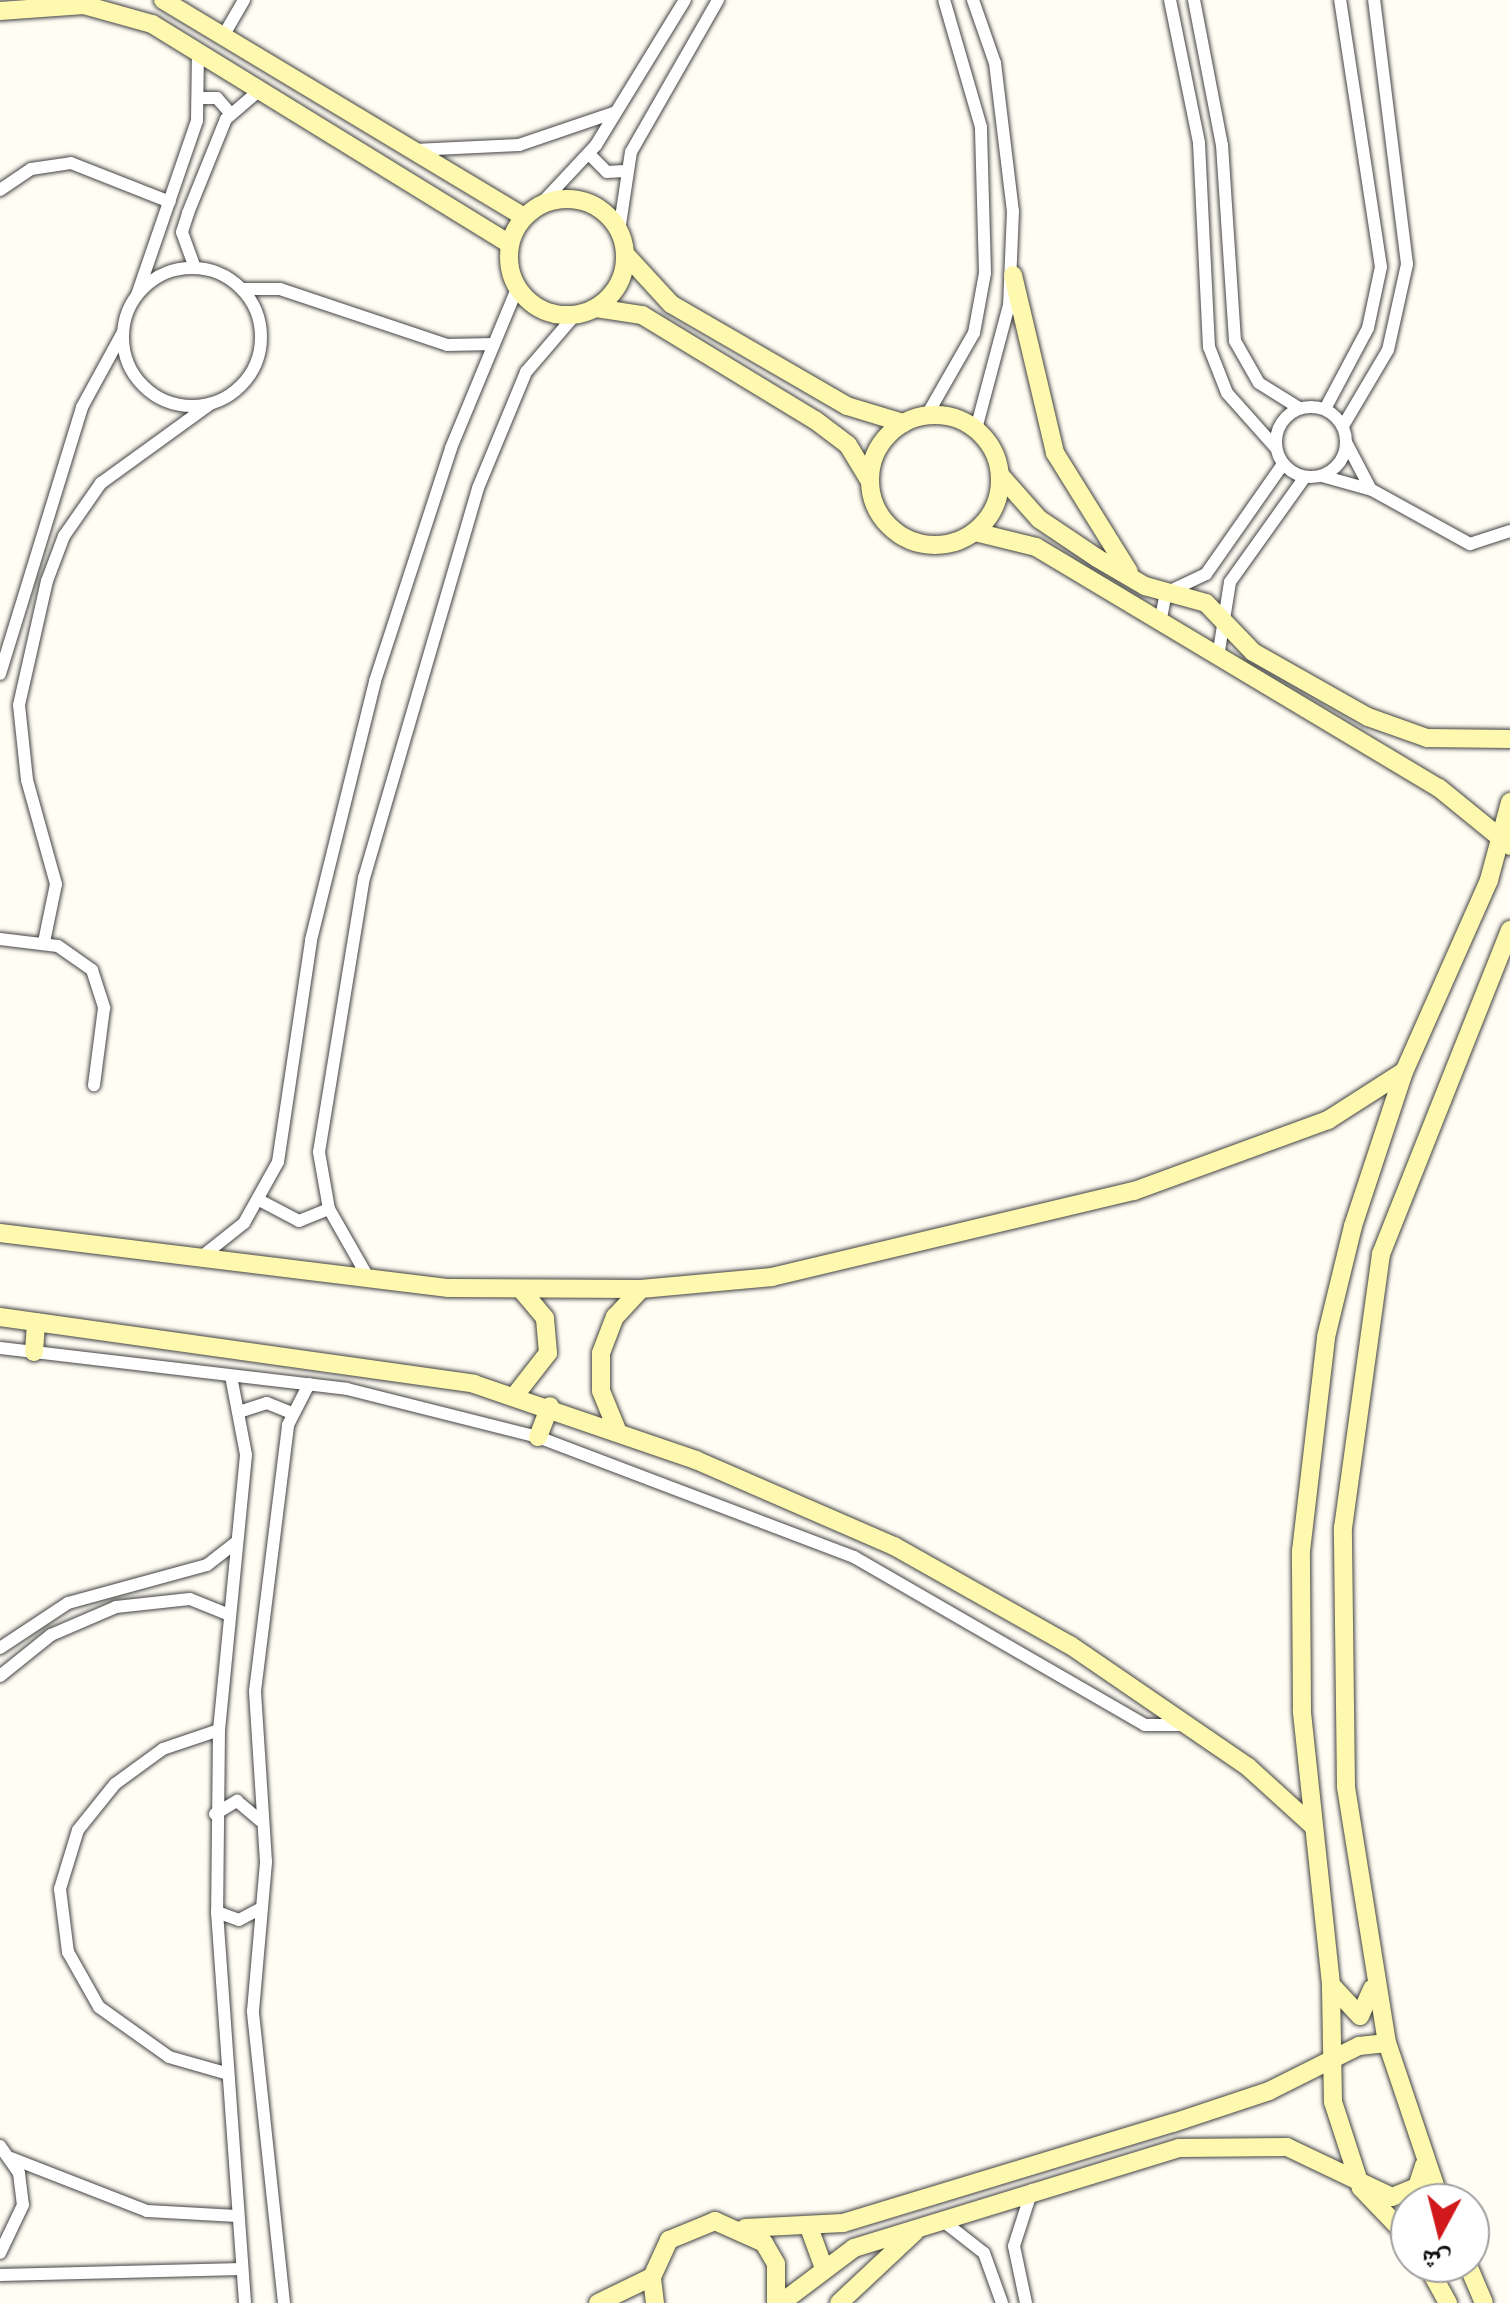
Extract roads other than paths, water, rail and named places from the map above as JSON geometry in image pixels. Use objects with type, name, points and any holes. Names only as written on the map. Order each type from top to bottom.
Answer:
[{"type":"street","points":[[1,0],[21,7]]},
{"type":"street","points":[[163,0],[414,150],[532,211],[584,202],[619,231]]},
{"type":"street","points":[[222,38],[244,0]]},
{"type":"street","points":[[200,1258],[261,1200],[278,1162],[311,940],[375,681],[517,288],[509,244],[532,211],[589,154],[685,0]]},
{"type":"street","points":[[718,0],[626,171],[619,231],[625,252],[651,292],[846,406],[903,423]]},
{"type":"street","points":[[927,415],[974,332],[985,273],[981,126],[944,0]]},
{"type":"street","points":[[973,0],[1006,131],[1013,275],[1055,453],[1136,581]]},
{"type":"street","points":[[1170,0],[1199,144],[1208,348],[1241,414],[1276,448],[1282,464],[1305,477],[1322,476],[1372,490],[1470,544],[1510,532]]},
{"type":"street","points":[[1194,0],[1222,145],[1235,341],[1259,383],[1300,408],[1324,409],[1342,426],[1346,443],[1372,490]]},
{"type":"street","points":[[1324,409],[1368,328],[1380,267],[1340,0]]},
{"type":"street","points":[[1342,426],[1388,350],[1407,264],[1374,0]]},
{"type":"street","points":[[0,11],[21,7],[119,11],[261,89],[509,244]]},
{"type":"street","points":[[0,674],[82,407],[123,332],[170,202],[201,98],[198,52]]},
{"type":"street","points":[[194,268],[182,232],[230,114],[261,89]]},
{"type":"street","points":[[201,98],[222,100],[230,114]]},
{"type":"street","points":[[414,150],[519,145],[615,112]]},
{"type":"street","points":[[589,154],[606,172],[626,171]]},
{"type":"street","points":[[0,190],[31,168],[70,164],[170,202]]},
{"type":"street","points":[[517,288],[548,313],[575,315],[596,308],[615,290],[625,252]]},
{"type":"street","points":[[137,295],[157,278],[194,268],[242,289],[280,289],[447,345],[494,344]]},
{"type":"street","points":[[1013,275],[976,429],[1000,475],[1040,519],[1136,581],[1206,602],[1253,652],[1397,730],[1458,742],[1510,739]]},
{"type":"street","points":[[44,942],[56,884],[26,780],[20,706],[47,581],[64,536],[101,483],[243,384],[260,349],[256,310],[242,289]]},
{"type":"street","points":[[596,308],[642,316],[815,420],[848,445],[869,479],[881,517],[912,541],[951,543],[975,532],[992,512],[1000,475]]},
{"type":"street","points":[[370,1281],[329,1209],[319,1152],[328,1062],[414,681],[515,394],[575,315]]},
{"type":"street","points":[[123,332],[126,358],[148,390],[171,403],[210,404]]},
{"type":"street","points":[[1276,448],[1280,424],[1300,408]]},
{"type":"street","points":[[869,479],[882,441],[903,423],[927,415],[976,429]]},
{"type":"street","points":[[1322,476],[1346,443]]},
{"type":"street","points":[[1166,593],[1206,574],[1282,464]]},
{"type":"street","points":[[1218,657],[1228,625],[1230,582],[1305,477]]},
{"type":"street","points":[[975,532],[1036,548],[1439,788],[1504,843]]},
{"type":"street","points":[[1160,623],[1166,593]]},
{"type":"street","points":[[1361,2188],[1338,2132],[1331,1984],[1312,1825],[1301,1551],[1312,1449],[1338,1286],[1404,1072],[1504,843],[1510,802]]},
{"type":"street","points":[[1489,880],[1510,885]]},
{"type":"street","points":[[1432,2183],[1388,2043],[1346,1787],[1340,1669],[1355,1406],[1381,1254],[1510,930]]},
{"type":"street","points":[[1,940],[44,942],[82,960],[100,985],[94,1086]]},
{"type":"street","points":[[0,1233],[370,1281],[522,1291],[641,1289],[772,1277],[1024,1224],[1280,1140],[1348,1110],[1404,1072]]},
{"type":"street","points":[[261,1200],[299,1221],[329,1209]]},
{"type":"street","points":[[617,1430],[601,1391],[600,1352],[614,1317],[641,1289]]},
{"type":"street","points":[[516,1394],[548,1353],[544,1318],[522,1291]]},
{"type":"street","points":[[0,1317],[516,1394],[617,1430],[894,1546],[1188,1724],[1312,1825]]},
{"type":"street","points":[[34,1352],[36,1322]]},
{"type":"street","points":[[0,1348],[309,1384],[538,1437],[854,1557],[1145,1725],[1188,1724]]},
{"type":"street","points":[[231,1376],[242,1411],[236,1542],[220,1730],[216,1912],[245,2303]]},
{"type":"street","points":[[284,2303],[253,2012],[262,1908],[255,1691],[292,1413],[309,1384]]},
{"type":"street","points":[[242,1411],[267,1403],[292,1413]]},
{"type":"street","points":[[538,1437],[550,1406]]},
{"type":"street","points":[[0,1648],[68,1603],[195,1569],[236,1542]]},
{"type":"street","points":[[0,1676],[51,1635],[116,1607],[190,1599],[227,1614]]},
{"type":"street","points":[[220,1730],[163,1750],[114,1784],[78,1830],[60,1889],[68,1952],[99,2007],[156,2050],[225,2073]]},
{"type":"street","points":[[216,1814],[236,1801],[262,1822]]},
{"type":"street","points":[[216,1912],[239,1920],[262,1908]]},
{"type":"street","points":[[1331,1984],[1349,2013],[1366,2014],[1375,1966]]},
{"type":"street","points":[[598,2303],[622,2299],[652,2278],[686,2228],[715,2221],[745,2228],[810,2230],[1173,2123],[1333,2057],[1388,2043]]},
{"type":"street","points":[[1173,2123],[1180,2148]]},
{"type":"street","points":[[0,2146],[11,2158],[146,2211],[237,2216]]},
{"type":"street","points":[[778,2303],[822,2266],[922,2226],[1180,2148],[1287,2147],[1361,2188],[1390,2218]]},
{"type":"street","points":[[0,2253],[23,2205],[11,2158]]},
{"type":"street","points":[[1361,2188],[1404,2196],[1424,2166]]},
{"type":"street","points":[[1026,2303],[1014,2246],[1032,2190]]},
{"type":"street","points":[[943,2220],[984,2253],[1002,2303]]},
{"type":"street","points":[[839,2303],[922,2226]]},
{"type":"street","points":[[745,2228],[776,2264],[778,2303]]},
{"type":"street","points":[[810,2230],[822,2266]]},
{"type":"street","points":[[0,2275],[242,2269]]},
{"type":"street","points":[[652,2278],[654,2303]]}]
